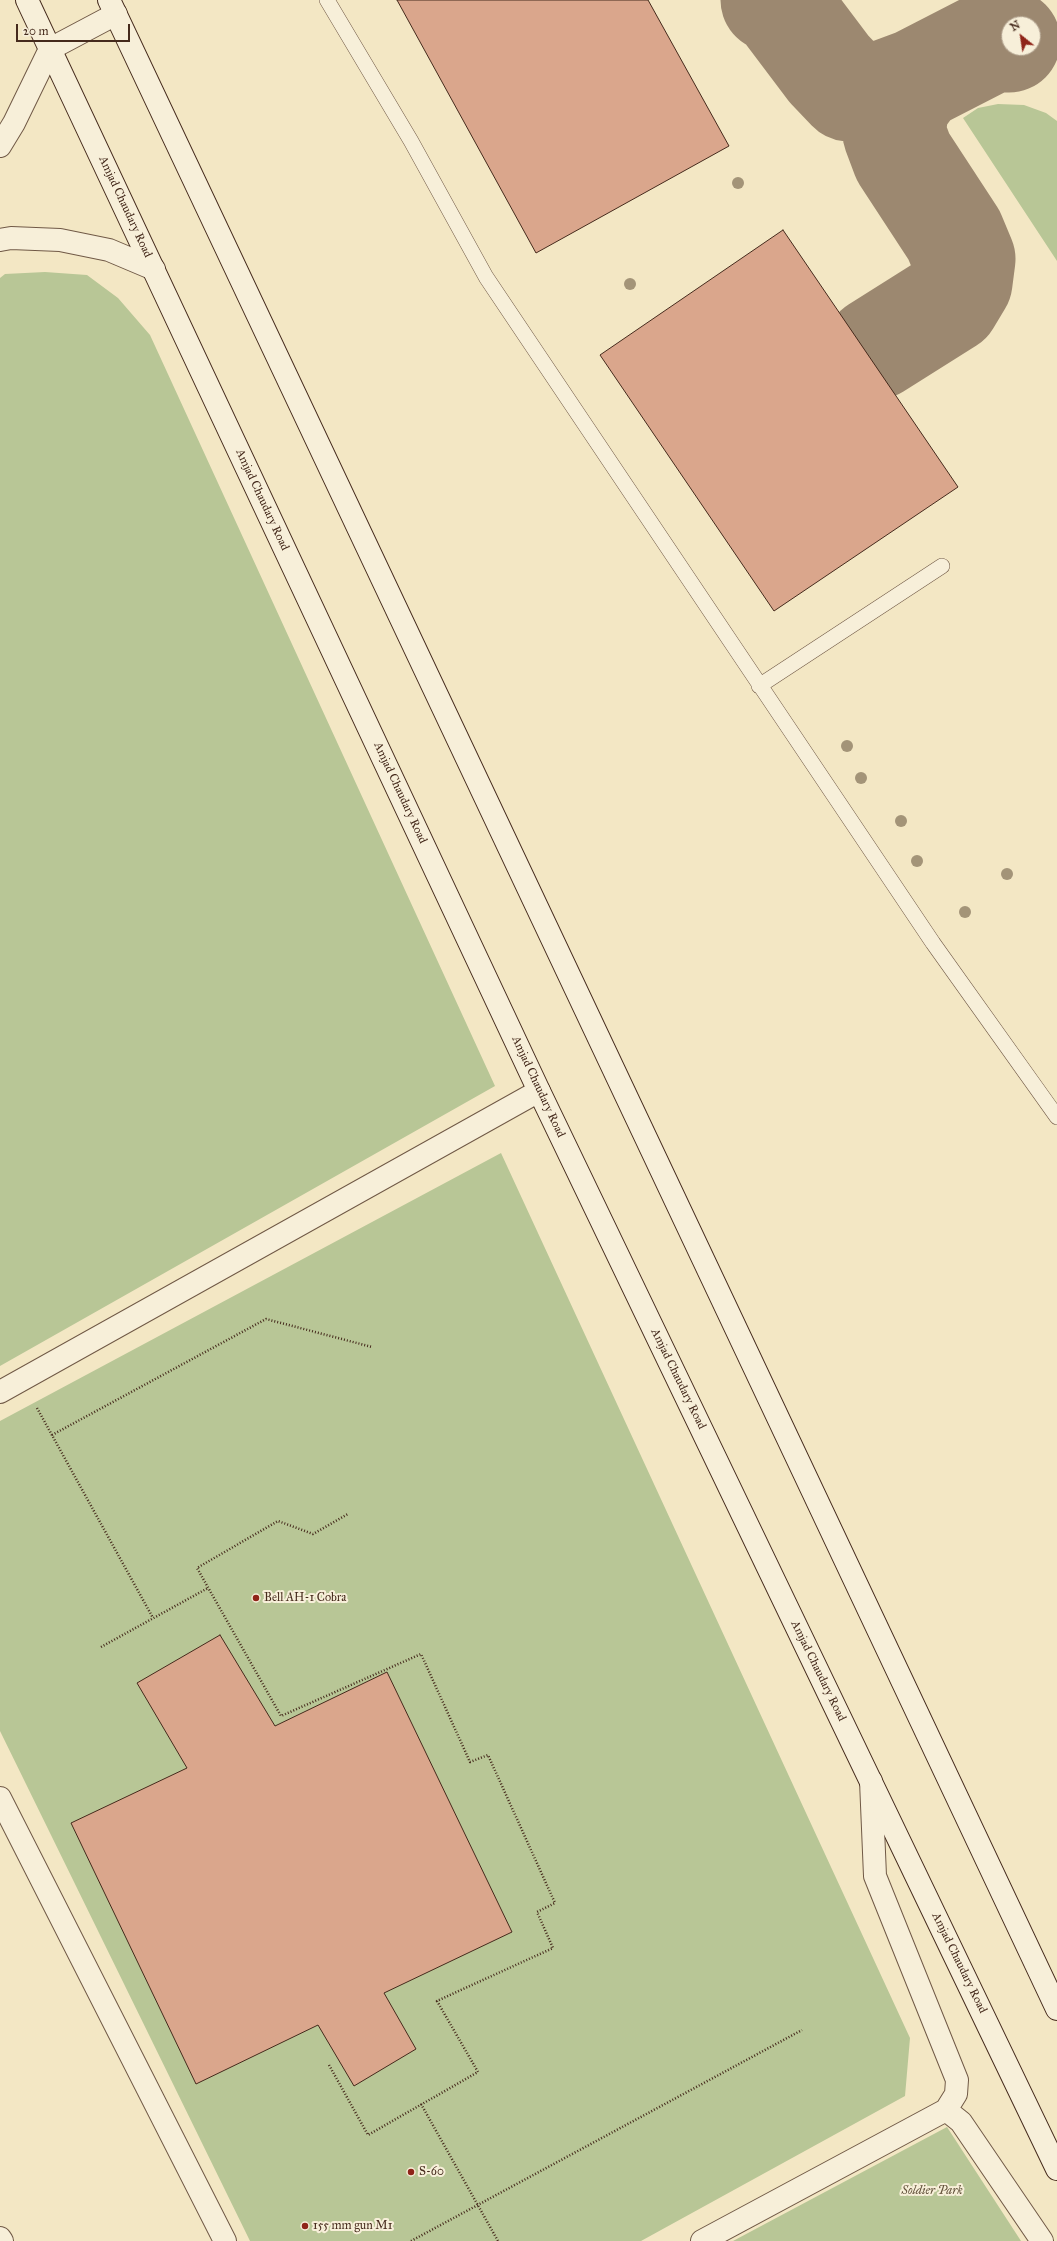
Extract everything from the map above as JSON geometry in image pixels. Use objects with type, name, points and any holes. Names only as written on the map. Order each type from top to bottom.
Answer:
[{"type":"main road","name":"Amjad Chaudary Road","points":[[27,0],[539,1091],[1057,2169]]},
{"type":"main road","points":[[0,146],[14,123],[50,49],[112,7],[1057,2008]]},
{"type":"main road","points":[[0,240],[11,238],[60,240],[109,250],[154,269]]},
{"type":"main road","points":[[0,1392],[539,1091]]},
{"type":"main road","points":[[702,2241],[946,2110],[956,2094],[957,2080],[875,1876],[871,1781]]},
{"type":"main road","points":[[0,1798],[225,2241]]},
{"type":"main road","points":[[946,2110],[961,2122],[1042,2241]]},
{"type":"lane","points":[[327,0],[411,142],[486,277],[759,686],[933,943],[1057,1117]]},
{"type":"lane","points":[[759,686],[942,566]]},
{"type":"path","points":[[52,1435],[266,1319],[372,1347]]},
{"type":"path","points":[[21,1381],[154,1618]]},
{"type":"path","points":[[328,2065],[368,2135],[478,2072],[438,2001],[553,1948],[537,1912],[555,1903],[488,1755],[470,1762],[421,1654],[281,1716],[197,1568],[278,1521],[313,1534],[348,1514]]},
{"type":"path","points":[[101,1646],[208,1588]]},
{"type":"path","points":[[412,2241],[802,2030]]},
{"type":"path","points":[[421,2104],[498,2241]]},
{"type":"green space","points":[[998,104],[1024,105],[1046,113],[1057,121],[1057,261],[963,118],[978,108]]},
{"type":"green space","points":[[45,272],[87,275],[118,298],[150,335],[495,1086],[0,1366],[0,278],[5,274]]},
{"type":"green space","points":[[501,1153],[910,2038],[905,2096],[641,2241],[250,2241],[0,1731],[0,1421]]},
{"type":"green space","name":"Soldier Park","points":[[947,2127],[1021,2241],[733,2241]]},
{"type":"building","points":[[397,0],[648,0],[729,146],[536,253]]},
{"type":"building","points":[[783,230],[958,487],[774,611],[600,355]]},
{"type":"building","points":[[220,1635],[275,1726],[387,1672],[512,1932],[384,1993],[416,2049],[354,2086],[318,2025],[196,2084],[71,1823],[187,1768],[137,1683]]},
{"type":"taxiway","points":[[772,0],[780,4],[829,69],[849,90],[881,93],[916,80]]},
{"type":"taxiway","points":[[876,348],[949,302],[961,282],[964,259],[954,235],[903,157],[894,133],[898,104],[916,80],[992,41],[1001,41]]},
{"type":"place","name":"Bell AH-1 Cobra","points":[[256,1598]]},
{"type":"place","name":"S-60","points":[[411,2172]]},
{"type":"place","name":"155 mm gun M1","points":[[305,2226]]}]
